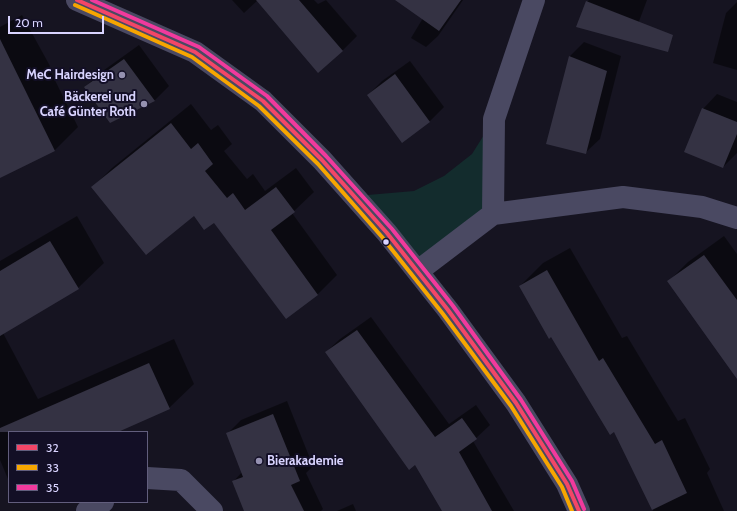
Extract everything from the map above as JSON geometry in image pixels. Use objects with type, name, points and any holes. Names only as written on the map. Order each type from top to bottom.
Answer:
[{"type":"street","points":[[77,0],[195,52],[263,101],[351,191],[418,271],[516,403],[567,484],[579,511]]},
{"type":"street","points":[[493,214],[494,119],[534,0]]},
{"type":"street","points":[[418,271],[493,214],[623,197],[702,208],[737,218]]},
{"type":"street","points":[[148,478],[181,480],[212,511]]},
{"type":"street","points":[[87,511],[100,503]]},
{"type":"green space","points":[[494,119],[486,211],[421,261],[356,196],[414,191],[444,176],[472,154]]},
{"type":"building","points":[[256,0],[299,0],[343,51],[318,73]]},
{"type":"building","points":[[395,0],[461,0],[439,31]]},
{"type":"building","points":[[586,1],[673,35],[668,52],[576,27]]},
{"type":"building","points":[[0,39],[55,151],[0,178]]},
{"type":"building","points":[[569,56],[607,71],[586,154],[546,144]]},
{"type":"building","points":[[124,59],[155,101],[110,123],[84,87]]},
{"type":"building","points":[[395,74],[430,122],[402,143],[367,95]]},
{"type":"building","points":[[702,108],[737,122],[737,134],[723,168],[684,152]]},
{"type":"building","points":[[171,123],[191,149],[198,143],[213,164],[205,171],[227,198],[233,193],[245,210],[276,187],[295,212],[271,230],[318,295],[286,319],[214,223],[204,230],[194,216],[146,255],[91,187]]},
{"type":"building","points":[[50,241],[79,289],[0,336],[0,271]]},
{"type":"building","points":[[704,255],[737,300],[737,379],[667,281]]},
{"type":"building","points":[[547,270],[599,361],[603,358],[655,444],[662,440],[687,493],[652,510],[614,432],[610,435],[551,337],[549,339],[519,286]]},
{"type":"building","points":[[357,330],[435,437],[462,418],[477,439],[459,452],[492,511],[442,511],[415,465],[409,470],[325,352]]},
{"type":"building","points":[[149,363],[170,409],[120,431],[0,432],[0,428]]},
{"type":"building","points":[[273,414],[300,481],[291,485],[304,511],[244,511],[232,481],[243,477],[226,433]]},
{"type":"transit line","name":"32","points":[[77,0],[195,52],[263,101],[322,160],[387,233],[448,310],[516,403],[567,484],[579,511]]},
{"type":"transit line","name":"35","points":[[92,0],[199,47],[267,96],[326,156],[392,229],[453,306],[521,400],[572,481],[584,509]]},
{"type":"transit line","name":"33","points":[[75,5],[192,57],[259,106],[318,164],[382,237],[443,314],[511,406],[562,487],[572,511]]},
{"type":"place","name":"MeC Hairdesign","points":[[122,75]]},
{"type":"place","name":"Bäckerei und Café Günter Roth","points":[[144,104]]},
{"type":"place","name":"Bierakademie","points":[[259,461]]}]
